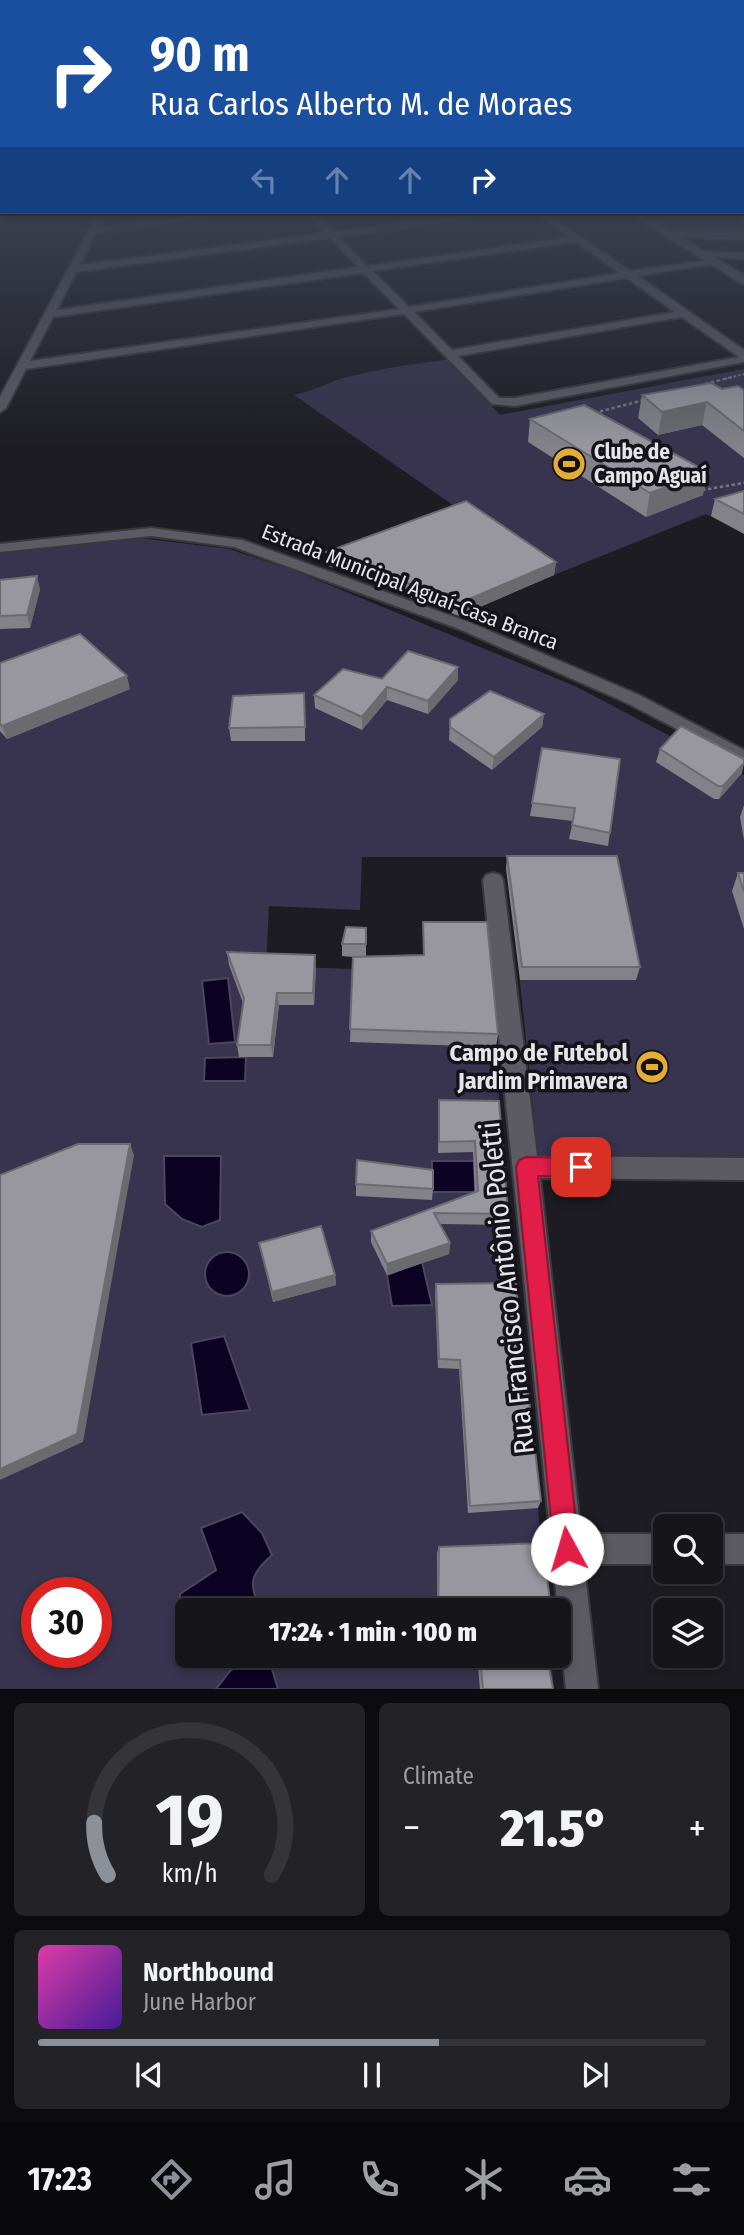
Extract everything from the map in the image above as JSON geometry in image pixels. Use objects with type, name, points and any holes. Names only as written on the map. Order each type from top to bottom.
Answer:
[{"type":"street","points":[[0,408],[62,292]]},
{"type":"street","points":[[51,314],[211,292]]},
{"type":"street","points":[[388,292],[491,398],[515,402],[744,357]]},
{"type":"street","points":[[22,366],[519,292]]},
{"type":"street","points":[[657,292],[744,357]]},
{"type":"street","points":[[450,354],[687,313]]},
{"type":"street","name":"Estrada Municipal Aguaí-Casa Branca","points":[[2,543],[151,532],[237,543],[465,626],[633,699]]},
{"type":"street","points":[[633,699],[744,758]]},
{"type":"street","name":"Rua Francisco Antônio Poletti","points":[[493,880],[582,1689]]},
{"type":"street","points":[[526,1167],[744,1169]]},
{"type":"street","points":[[567,1549],[653,1549]]},
{"type":"street","points":[[723,1549],[744,1549]]},
{"type":"path","points":[[696,386],[744,374]]},
{"type":"path","points":[[586,420],[596,412],[646,399]]},
{"type":"path","points":[[693,485],[705,491],[744,483]]},
{"type":"shaded area","name":"Clube de Campo Aguaí","points":[[446,360],[500,415],[744,369],[744,534],[706,514],[554,575],[294,395],[364,373]]},
{"type":"shaded area","points":[[140,538],[229,549],[295,571],[575,686],[744,775],[744,1156],[538,1155],[507,857],[362,857],[360,910],[269,906],[266,966],[353,969],[488,968],[496,1047],[506,1225],[538,1508],[545,1598],[175,1598],[175,1668],[552,1668],[554,1689],[0,1689],[0,1480],[83,1442],[0,1188],[0,552]]},
{"type":"shaded area","points":[[228,978],[235,1042],[209,1044],[202,981]]},
{"type":"shaded area","points":[[246,1057],[245,1081],[204,1081],[205,1058]]},
{"type":"shaded area","points":[[164,1156],[221,1156],[220,1220],[202,1227],[182,1219],[165,1204]]},
{"type":"shaded area","points":[[432,1161],[474,1161],[475,1192],[432,1192]]},
{"type":"shaded area","points":[[227,1252],[243,1258],[249,1274],[243,1290],[227,1296],[211,1290],[205,1274],[211,1258]]},
{"type":"shaded area","points":[[422,1262],[432,1305],[392,1306],[387,1275]]},
{"type":"shaded area","points":[[224,1336],[250,1410],[202,1415],[191,1343]]},
{"type":"shaded area","points":[[242,1512],[262,1533],[272,1555],[255,1574],[253,1586],[256,1598],[180,1598],[180,1594],[216,1570],[201,1528]]},
{"type":"shaded area","points":[[235,1668],[272,1668],[278,1689],[216,1689]]},
{"type":"building","points":[[711,383],[722,389],[738,386],[744,390],[744,431],[707,402],[662,412],[642,395]]},
{"type":"building","points":[[584,405],[708,472],[650,493],[530,419]]},
{"type":"building","points":[[744,491],[744,514],[715,499]]},
{"type":"building","points":[[466,501],[556,562],[460,603],[326,552]]},
{"type":"building","points":[[37,576],[27,615],[0,616],[0,580]]},
{"type":"building","points":[[80,634],[127,676],[2,726],[0,663]]},
{"type":"building","points":[[408,651],[458,667],[428,701],[387,687],[362,717],[314,695],[343,669],[382,679]]},
{"type":"building","points":[[490,691],[544,714],[494,757],[450,727],[450,719]]},
{"type":"building","points":[[304,693],[305,727],[229,728],[233,696]]},
{"type":"building","points":[[681,726],[744,759],[744,763],[723,786],[718,786],[660,749]]},
{"type":"building","points":[[542,748],[620,759],[610,833],[572,825],[575,808],[532,803]]},
{"type":"building","points":[[507,856],[617,856],[640,967],[522,967]]},
{"type":"building","points":[[738,873],[744,873],[744,892]]},
{"type":"building","points":[[423,922],[487,922],[498,1034],[350,1029],[353,957],[424,955]]},
{"type":"building","points":[[346,927],[366,928],[366,944],[342,944]]},
{"type":"building","points":[[227,952],[315,955],[313,993],[277,993],[271,1045],[237,1045],[244,998]]},
{"type":"building","points":[[439,1100],[499,1101],[508,1214],[434,1213],[450,1243],[387,1264],[371,1231],[478,1191],[475,1141],[439,1142]]},
{"type":"building","points":[[78,1144],[130,1144],[77,1434],[0,1469],[0,1175]]},
{"type":"building","points":[[357,1160],[433,1170],[433,1189],[356,1184]]},
{"type":"building","points":[[321,1226],[335,1275],[272,1292],[259,1243]]},
{"type":"building","points":[[516,1283],[524,1383],[527,1383],[541,1501],[470,1506],[460,1360],[439,1359],[436,1284]]},
{"type":"building","points":[[543,1543],[550,1598],[438,1598],[439,1547]]},
{"type":"building","points":[[481,1668],[549,1668],[553,1689],[483,1689]]},
{"type":"place","name":"Clube de Campo Aguaí","points":[[569,464]]},
{"type":"place","name":"Campo de Futebol Jardim Primavera","points":[[652,1067]]},
{"type":"route","points":[[567,1549],[526,1167],[581,1167]]}]
